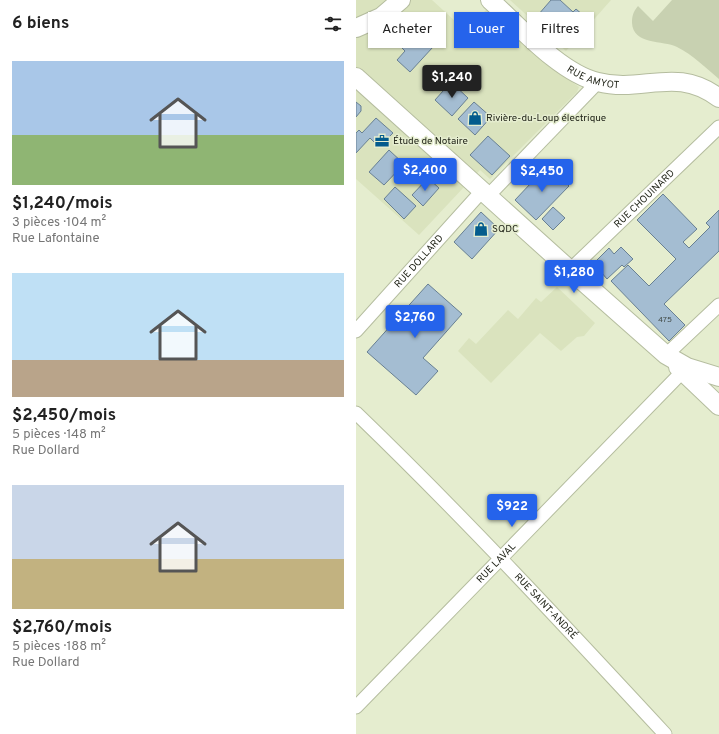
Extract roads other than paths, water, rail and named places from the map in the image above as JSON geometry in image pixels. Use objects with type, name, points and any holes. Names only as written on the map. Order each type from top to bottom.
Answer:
[{"type":"main road","points":[[356,28],[381,17],[401,0]]},
{"type":"main road","name":"RUE AMYOT","points":[[490,0],[565,67],[578,75],[598,82],[624,85],[677,81],[693,84],[719,98]]},
{"type":"main road","points":[[356,76],[570,270],[685,370],[719,406]]},
{"type":"main road","points":[[685,370],[719,377]]},
{"type":"street","name":"RUE DOLLARD","points":[[356,331],[485,193],[598,82]]},
{"type":"street","name":"RUE CHOUINARD","points":[[570,270],[719,127]]},
{"type":"street","points":[[666,355],[719,305]]},
{"type":"street","name":"RUE LAVAL","points":[[356,707],[685,370]]},
{"type":"street","name":"RUE SAINT-ANDRÉ","points":[[356,413],[434,488],[501,557],[665,734]]},
{"type":"place","name":"Rivière-du-Loup électrique","points":[[475,118]]},
{"type":"place","name":"Étude de Notaire","points":[[382,141]]},
{"type":"place","name":"SQDC","points":[[481,229]]}]
